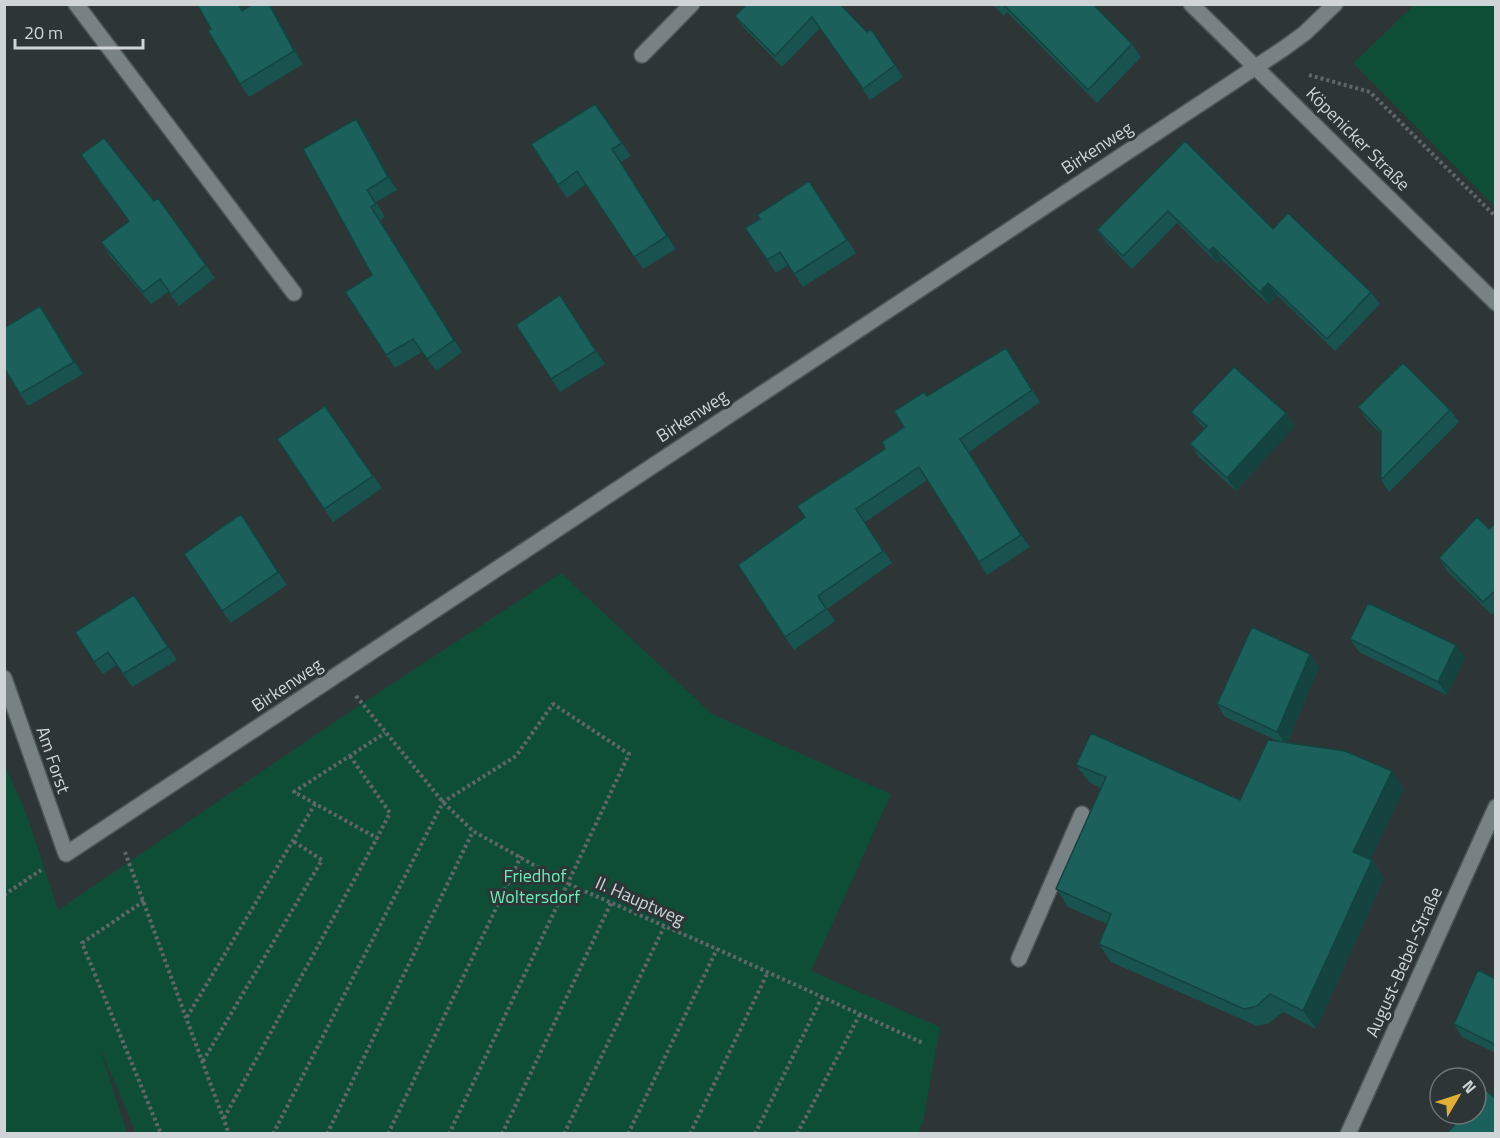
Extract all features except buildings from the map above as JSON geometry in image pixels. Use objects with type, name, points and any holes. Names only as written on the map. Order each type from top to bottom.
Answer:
[{"type":"street","points":[[76,4],[294,293]]},
{"type":"street","points":[[642,55],[692,4]]},
{"type":"street","name":"Köpenicker Straße","points":[[1191,4],[1496,303]]},
{"type":"street","name":"Birkenweg","points":[[66,854],[1283,49],[1305,33],[1335,4]]},
{"type":"street","name":"Am Forst","points":[[4,678],[66,854]]},
{"type":"street","name":"August-Bebel-Straße","points":[[1348,1134],[1496,807]]},
{"type":"street","points":[[1019,959],[1082,814]]},
{"type":"path","points":[[1283,49],[1307,74],[1370,92],[1496,217]]},
{"type":"path","name":"II. Hauptweg","points":[[340,673],[361,704],[443,802],[473,831],[566,883],[923,1043]]},
{"type":"path","points":[[273,1134],[443,802],[516,756],[553,704],[629,754],[449,1134]]},
{"type":"path","points":[[377,838],[294,792],[386,733]]},
{"type":"path","points":[[224,1118],[390,813],[350,756]]},
{"type":"path","points":[[187,1017],[315,804]]},
{"type":"path","points":[[112,824],[144,901],[229,1134]]},
{"type":"path","points":[[327,1134],[473,831]]},
{"type":"path","points":[[203,1061],[322,860],[292,841]]},
{"type":"path","points":[[4,895],[66,854]]},
{"type":"path","points":[[388,1134],[521,856]]},
{"type":"path","points":[[144,901],[82,943],[161,1134]]},
{"type":"path","points":[[502,1134],[611,903]]},
{"type":"path","points":[[564,1134],[664,927]]},
{"type":"path","points":[[628,1134],[717,949]]},
{"type":"path","points":[[690,1134],[768,972]]},
{"type":"path","points":[[755,1134],[822,997]]},
{"type":"path","points":[[797,1134],[860,1014]]},
{"type":"green space","points":[[1414,5],[1495,5],[1495,207],[1353,63]]},
{"type":"green space","name":"Friedhof Woltersdorf","points":[[561,573],[712,714],[891,794],[811,971],[940,1027],[923,1122],[918,1133],[136,1133],[100,1048],[127,1133],[5,1133],[5,765],[28,818],[58,910],[361,704]]}]
